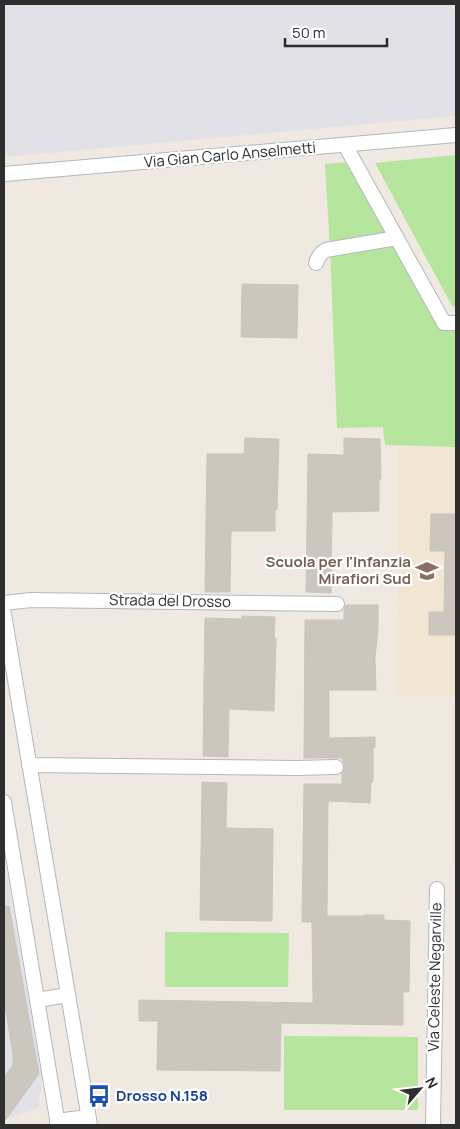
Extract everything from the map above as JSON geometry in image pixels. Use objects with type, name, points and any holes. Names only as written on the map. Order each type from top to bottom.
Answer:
[{"type":"street","name":"Via Gian Carlo Anselmetti","points":[[4,174],[456,135]]},
{"type":"street","points":[[345,145],[444,323],[456,324]]},
{"type":"street","points":[[316,263],[322,252],[330,249],[397,238]]},
{"type":"street","name":"Strada del Drosso","points":[[4,603],[31,600],[337,604]]},
{"type":"street","points":[[4,614],[89,1121],[58,1123],[4,802]]},
{"type":"street","points":[[29,765],[336,768]]},
{"type":"street","name":"Via Celeste Negarville","points":[[433,1125],[437,889]]},
{"type":"street","points":[[37,1000],[68,995]]},
{"type":"shaded area","points":[[4,4],[456,4],[456,116],[4,157]]},
{"type":"shaded area","name":"Scuola per l'Infanzia Mirafiori Sud","points":[[398,447],[456,447],[456,695],[397,695]]},
{"type":"shaded area","points":[[452,704],[456,705],[456,862],[453,862]]},
{"type":"shaded area","points":[[4,860],[43,1076],[38,1108],[4,1120]]},
{"type":"green space","points":[[456,155],[456,307],[452,306],[375,163]]},
{"type":"green space","points":[[348,162],[440,329],[456,330],[456,447],[385,445],[383,427],[337,428],[325,164]]},
{"type":"green space","points":[[165,932],[289,933],[288,987],[165,987]]},
{"type":"green space","points":[[284,1036],[418,1037],[418,1110],[284,1110]]},
{"type":"building","points":[[242,284],[298,285],[297,338],[241,337]]},
{"type":"building","points":[[245,438],[279,439],[275,531],[231,531],[230,592],[205,592],[207,454],[244,454]]},
{"type":"building","points":[[344,438],[380,439],[381,479],[379,479],[379,511],[332,512],[331,593],[306,592],[308,454],[344,455]]},
{"type":"building","points":[[431,514],[456,514],[456,635],[429,635],[429,612],[444,612],[445,551],[430,551]]},
{"type":"building","points":[[346,605],[378,605],[375,658],[376,690],[329,690],[329,738],[375,737],[375,747],[373,748],[373,782],[371,782],[370,803],[328,801],[327,916],[384,915],[384,920],[410,921],[409,992],[403,992],[403,1025],[281,1023],[280,1071],[157,1070],[158,1021],[139,1021],[139,1000],[313,1003],[312,922],[302,922],[304,784],[342,784],[342,773],[345,767],[342,758],[304,758],[305,620],[344,620]]},
{"type":"building","points":[[242,616],[275,617],[274,711],[229,709],[228,757],[203,756],[205,618],[242,619]]},
{"type":"building","points":[[202,782],[227,783],[226,828],[273,829],[272,921],[200,920]]},
{"type":"building","points":[[4,906],[9,906],[39,1074],[4,1122],[4,1077],[13,1065],[13,1054],[4,1000]]},
{"type":"place","name":"Scuola per l'Infanzia Mirafiori Sud","points":[[427,571]]},
{"type":"place","name":"Drosso N.158","points":[[99,1096]]}]
